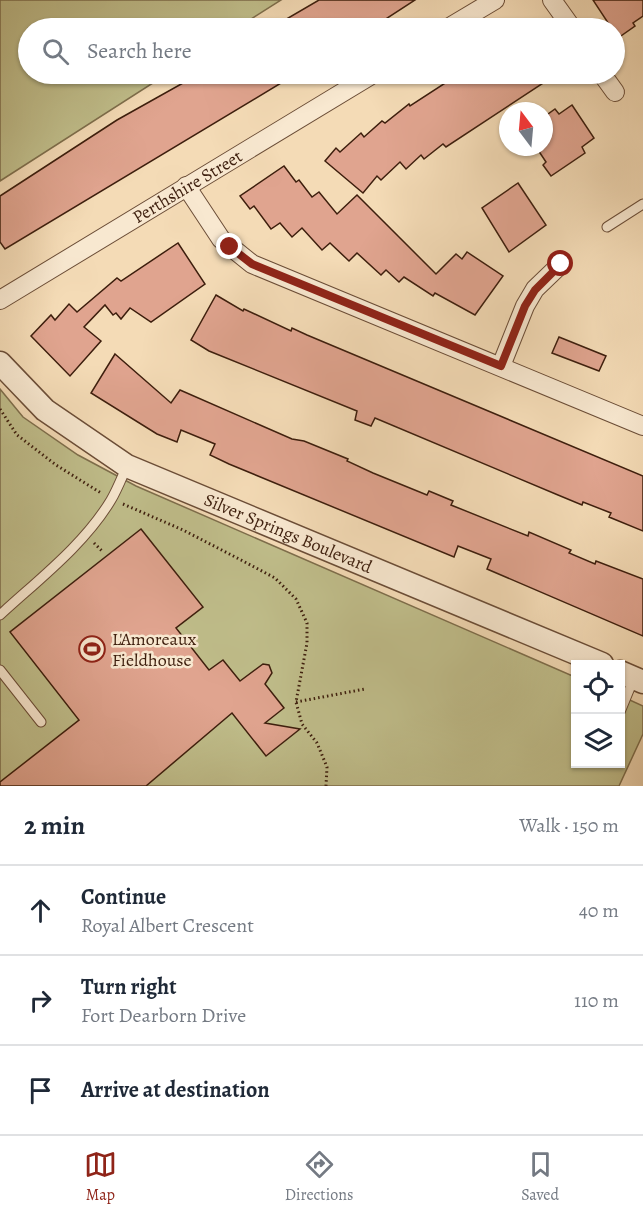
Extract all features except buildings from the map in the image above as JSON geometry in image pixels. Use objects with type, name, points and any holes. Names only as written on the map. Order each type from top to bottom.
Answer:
[{"type":"street","points":[[465,18],[495,0]]},
{"type":"street","points":[[552,0],[565,18]]},
{"type":"street","name":"Perthshire Street","points":[[0,300],[356,84]]},
{"type":"street","points":[[609,84],[615,92]]},
{"type":"street","points":[[186,186],[221,239],[252,264],[643,426]]},
{"type":"street","points":[[501,366],[525,306],[535,290],[561,264]]},
{"type":"street","name":"Silver Springs Boulevard","points":[[0,363],[45,410],[127,466],[592,660]]},
{"type":"lane","points":[[607,227],[643,204]]},
{"type":"lane","points":[[0,615],[62,559],[111,500],[127,466]]},
{"type":"lane","points":[[0,670],[41,722]]},
{"type":"lane","points":[[625,700],[633,677]]},
{"type":"path","points":[[0,409],[17,435],[56,465],[111,500],[183,530],[275,578],[296,599],[307,623],[307,643],[296,702],[302,724],[317,742],[327,767],[326,786]]},
{"type":"path","points":[[296,702],[365,689]]},
{"type":"shaded area","points":[[0,0],[281,0],[253,18],[18,18],[18,84],[151,84],[0,181]]},
{"type":"shaded area","points":[[0,389],[23,417],[78,455],[136,486],[571,675],[571,768],[625,768],[625,698],[643,706],[643,734],[619,786],[0,786]]},
{"type":"place","name":"L'Amoreaux Fieldhouse","points":[[92,649]]},
{"type":"route","points":[[230,247],[252,264],[501,366],[525,306],[535,290],[561,264]]}]
